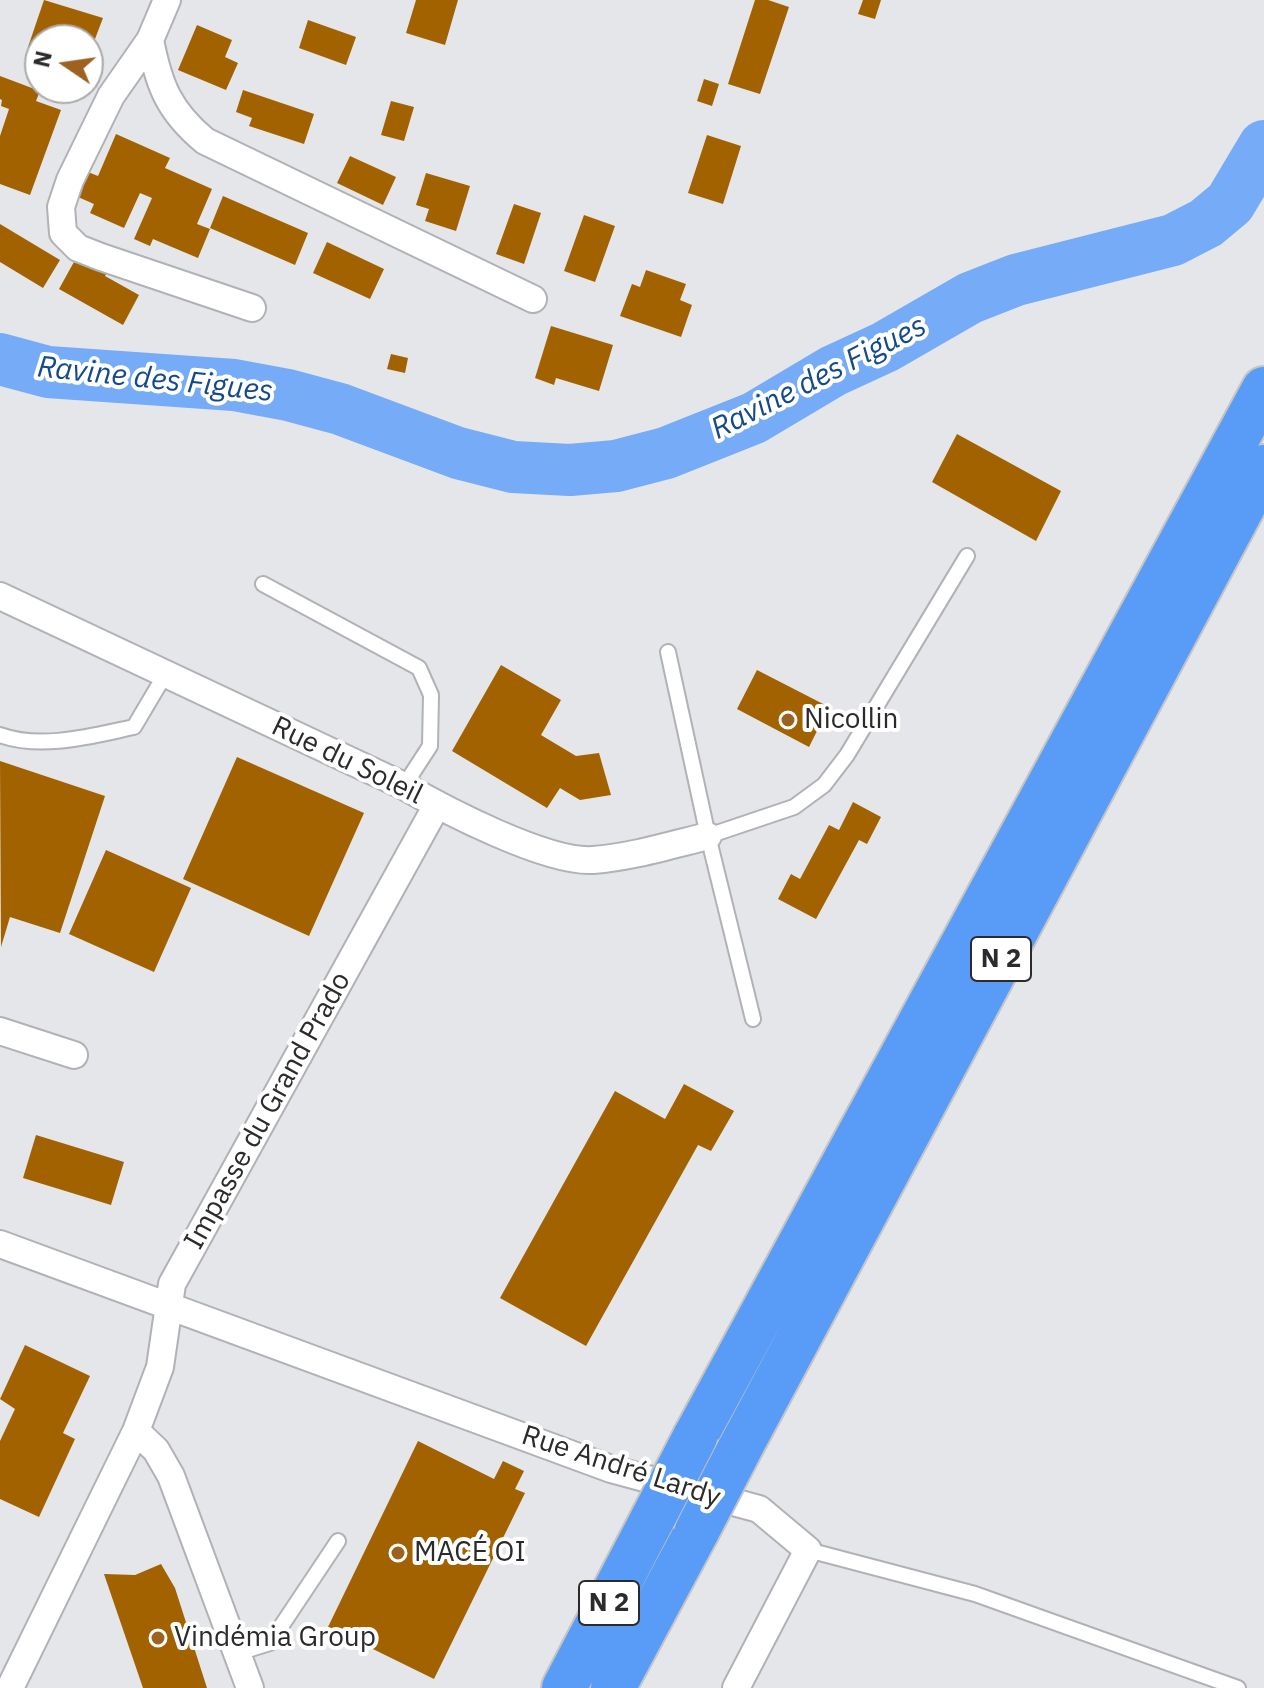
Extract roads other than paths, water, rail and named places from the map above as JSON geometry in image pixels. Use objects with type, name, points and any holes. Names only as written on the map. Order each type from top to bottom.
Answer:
[{"type":"highway","name":"N 2","points":[[564,1688],[695,1437],[1264,389]]},
{"type":"highway","name":"N 2","points":[[613,1688],[1264,467]]},
{"type":"street","points":[[167,0],[150,40],[111,96],[70,180],[61,207],[63,233],[78,248],[90,253],[252,308]]},
{"type":"street","points":[[150,40],[166,97],[182,122],[205,141],[533,299]]},
{"type":"street","name":"Rue du Soleil","points":[[0,596],[404,786],[437,805],[554,855],[590,860],[628,855],[708,836]]},
{"type":"street","name":"Impasse du Grand Prado","points":[[10,1688],[136,1431],[160,1367],[172,1284],[437,805]]},
{"type":"street","points":[[0,1031],[74,1055]]},
{"type":"street","name":"Rue André Lardy","points":[[0,1244],[611,1469],[759,1509],[808,1550]]},
{"type":"street","points":[[136,1431],[156,1450],[171,1476],[250,1688]]},
{"type":"street","points":[[736,1688],[808,1550]]},
{"type":"lane","points":[[708,836],[794,807],[824,785],[847,755],[967,556]]},
{"type":"lane","points":[[263,584],[419,668],[431,695],[430,746],[404,786]]},
{"type":"lane","points":[[668,652],[708,836],[753,1019]]},
{"type":"lane","points":[[0,735],[20,743],[82,738],[134,727],[166,673]]},
{"type":"lane","points":[[238,1653],[270,1643],[338,1541]]},
{"type":"lane","name":"Rue André Lardy","points":[[808,1550],[975,1594],[1238,1688]]},
{"type":"waterway","name":"Ravine des Figues","points":[[0,359],[48,372],[234,385],[288,395],[340,409],[458,453],[513,467],[570,470],[616,466],[666,453],[754,418],[833,371],[885,347],[970,298],[1016,280],[1173,240],[1206,223],[1230,203],[1264,146]]},
{"type":"place","name":"Nicollin","points":[[788,720]]},
{"type":"place","name":"MACÉ OI","points":[[398,1553]]},
{"type":"place","name":"Vindémia Group","points":[[158,1638]]}]
